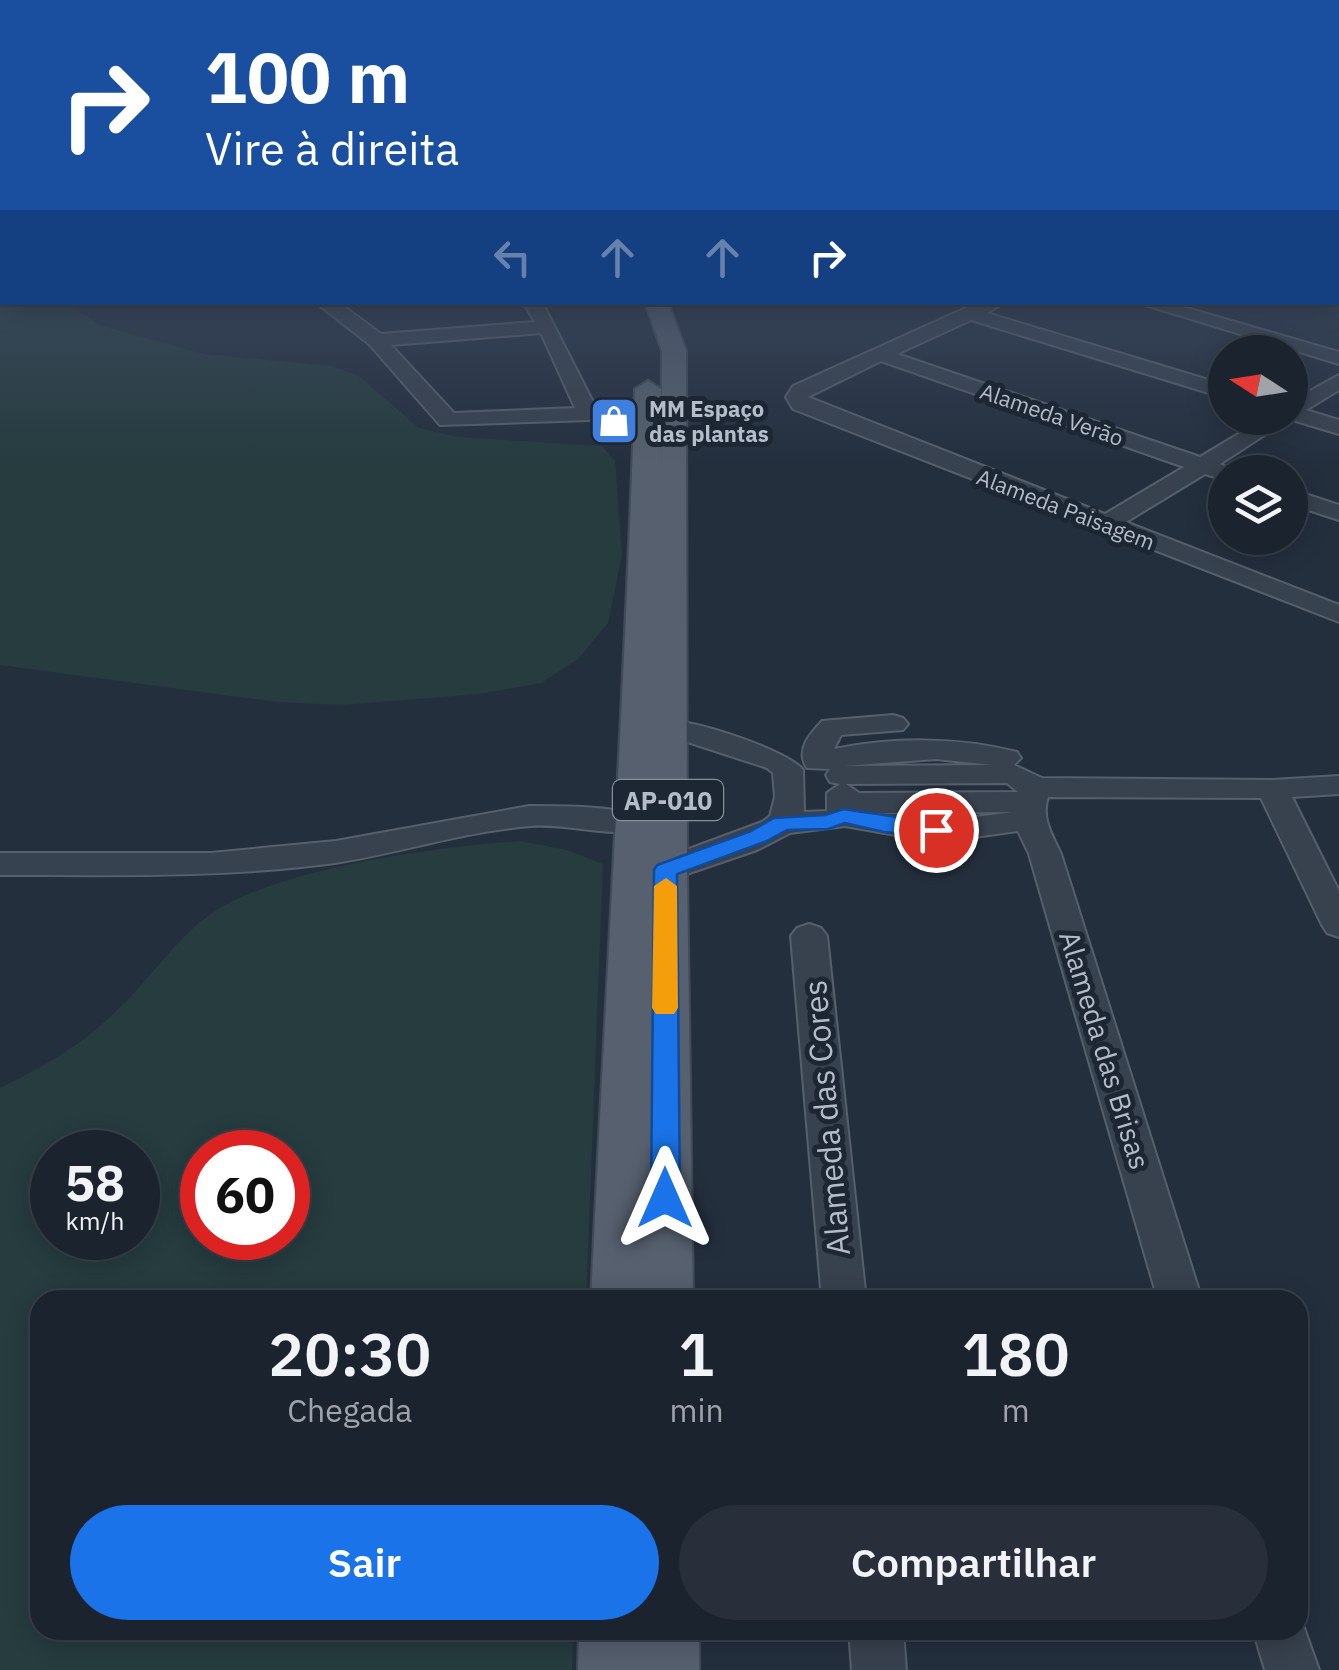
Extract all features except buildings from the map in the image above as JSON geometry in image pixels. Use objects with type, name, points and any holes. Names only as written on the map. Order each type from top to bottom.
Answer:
[{"type":"main road","name":"AP-010","points":[[620,1290],[643,1164],[666,870],[670,727],[661,465],[648,412],[646,352],[632,307]]},
{"type":"main road","name":"AP-010","points":[[658,307],[674,351],[644,630],[633,823],[643,1164],[664,1290]]},
{"type":"main road","points":[[611,1670],[612,1640]]},
{"type":"main road","points":[[666,1640],[666,1670]]},
{"type":"street","points":[[333,307],[376,340],[448,420],[648,412]]},
{"type":"street","points":[[535,307],[589,414]]},
{"type":"street","points":[[879,354],[985,307]]},
{"type":"street","points":[[1161,307],[1339,358]]},
{"type":"street","points":[[970,314],[1208,387]]},
{"type":"street","points":[[376,340],[548,327]]},
{"type":"street","name":"Alameda Paisagem","points":[[879,354],[800,390],[797,398],[801,404],[1339,614]]},
{"type":"street","name":"Alameda Verão","points":[[879,354],[1208,468]]},
{"type":"street","points":[[1308,401],[1339,381]]},
{"type":"street","points":[[1308,418],[1339,427]]},
{"type":"street","points":[[1105,525],[1252,435]]},
{"type":"street","points":[[1308,502],[1339,513]]},
{"type":"street","points":[[666,870],[759,836],[782,823],[828,822],[837,789],[819,742],[832,727],[892,724]]},
{"type":"street","points":[[670,727],[778,762],[837,789],[884,825],[936,830],[1004,825],[1027,795]]},
{"type":"street","points":[[778,762],[788,770],[791,785],[782,823]]},
{"type":"street","points":[[837,789],[1027,795],[1339,785]]},
{"type":"street","points":[[1272,789],[1339,925]]},
{"type":"street","name":"Alameda das Brisas","points":[[1027,795],[1177,1290]]},
{"type":"street","points":[[0,864],[212,864],[336,852],[529,816],[580,816],[633,823]]},
{"type":"street","name":"Alameda das Cores","points":[[809,936],[843,1290]]},
{"type":"street","points":[[877,1640],[880,1670]]},
{"type":"street","points":[[1283,1640],[1292,1670]]},
{"type":"green space","points":[[0,307],[71,307],[102,326],[204,354],[332,366],[360,377],[419,428],[458,437],[602,446],[615,461],[622,555],[608,623],[578,659],[541,683],[480,694],[341,705],[277,702],[0,665]]},
{"type":"green space","points":[[520,841],[567,850],[603,864],[586,1290],[30,1290],[30,1640],[573,1640],[572,1670],[0,1670],[0,1088],[57,1057],[97,1029],[191,930],[232,901],[268,886],[355,863]]},
{"type":"slow traffic","points":[[665,1008],[666,886]]},
{"type":"place","name":"MM Espaço das plantas","points":[[614,421]]},
{"type":"route","points":[[665,1198],[666,870],[759,836],[782,823],[828,822],[844,816],[936,830]]}]
